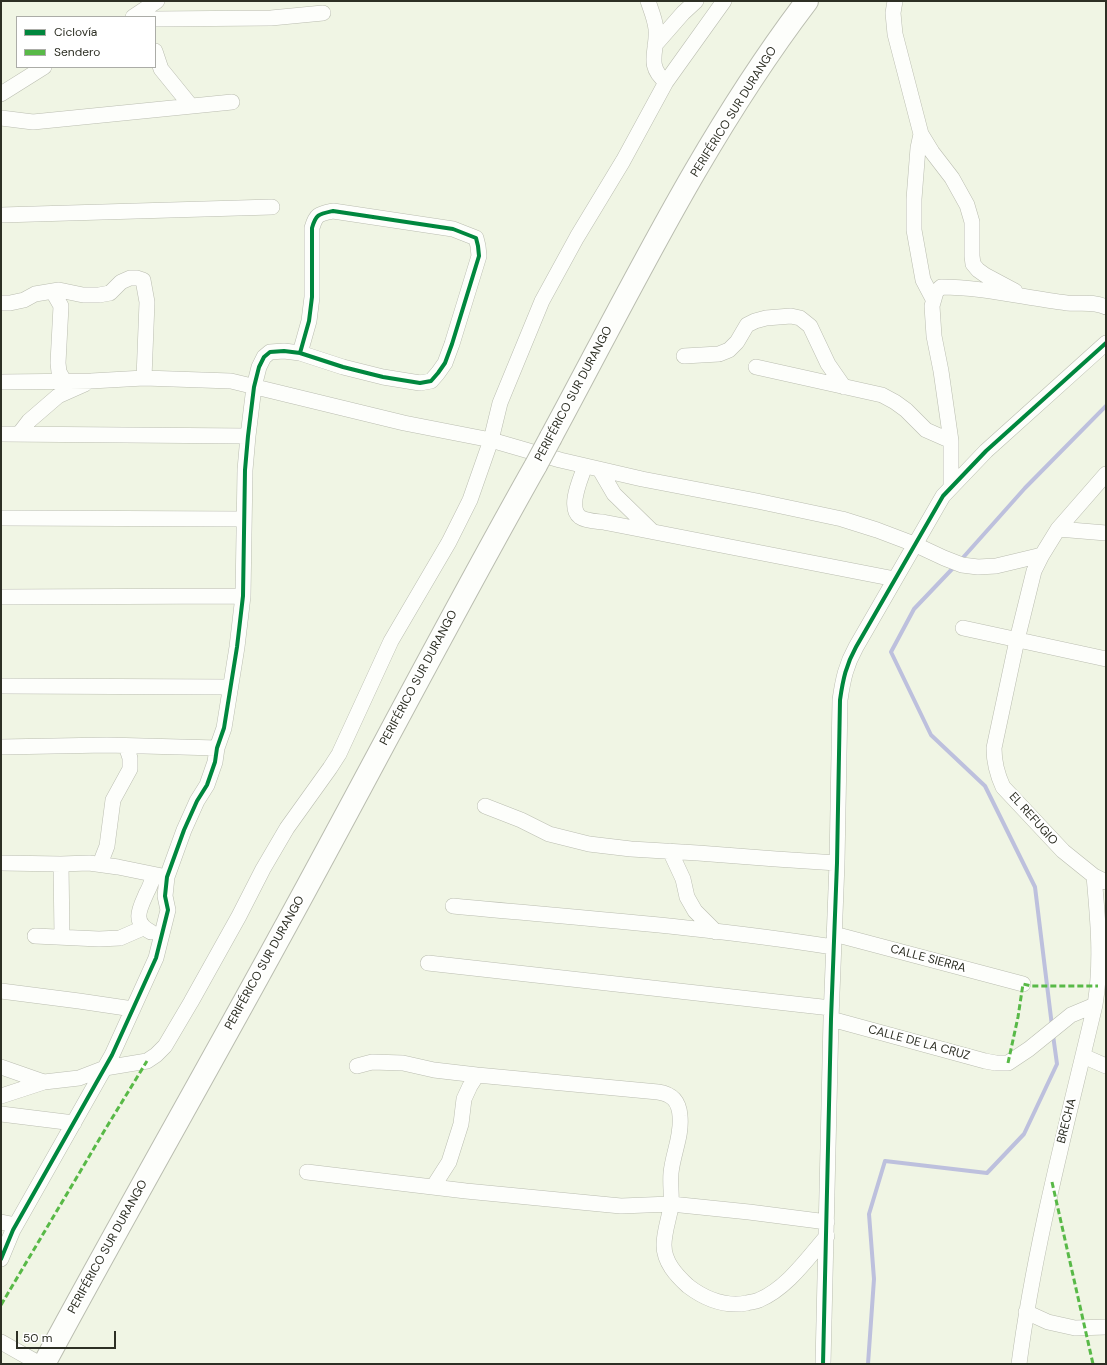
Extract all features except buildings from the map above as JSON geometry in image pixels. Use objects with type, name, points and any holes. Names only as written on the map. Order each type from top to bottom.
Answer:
[{"type":"highway","name":"PERIFÉRICO SUR DURANGO","points":[[43,1363],[289,920],[445,629],[536,465],[647,258],[711,146],[762,64],[807,1]]},
{"type":"street","points":[[134,16],[157,1]]},
{"type":"street","points":[[648,1],[656,29],[654,67],[658,75],[666,82]]},
{"type":"street","points":[[655,45],[683,13],[696,1]]},
{"type":"street","points":[[1,1096],[44,1082],[79,1078],[105,1068],[147,1061],[166,1046],[240,916],[263,869],[287,828],[339,754],[391,641],[449,542],[470,500],[491,440],[500,402],[542,301],[666,82],[724,1]]},
{"type":"street","points":[[895,1],[893,13],[895,34],[921,134],[932,152],[952,178],[967,205],[972,222],[973,264],[985,275],[1028,298]]},
{"type":"street","points":[[156,18],[271,18],[323,13]]},
{"type":"street","points":[[156,55],[161,69],[191,106]]},
{"type":"street","points":[[1,94],[42,68]]},
{"type":"street","points":[[1,118],[33,122],[232,102]]},
{"type":"street","points":[[921,134],[918,148],[914,199],[914,230],[923,280],[933,299]]},
{"type":"street","points":[[1,215],[272,207]]},
{"type":"street","points":[[162,935],[150,932],[143,928],[138,912],[147,893],[161,876],[197,801],[207,785],[224,728],[237,647],[243,596],[244,519],[248,436],[254,387],[259,366],[264,357],[270,352],[284,351],[300,353],[342,367],[383,377],[420,383],[431,381],[445,363],[452,344],[479,256],[476,238],[452,229],[333,211],[321,214],[314,219],[312,228],[312,298],[300,353]]},
{"type":"street","points":[[1,303],[24,300],[35,294],[59,290],[83,295],[99,296],[110,293],[121,282],[130,278],[143,280],[147,302],[144,378]]},
{"type":"street","points":[[952,487],[950,441],[941,371],[934,336],[932,306],[936,292],[940,288],[945,287],[1068,303],[1100,304],[1106,307]]},
{"type":"street","points":[[53,292],[61,306],[58,363],[59,372],[64,382]]},
{"type":"street","points":[[684,356],[719,354],[729,350],[747,325],[766,318],[791,316],[800,318],[810,326],[828,364],[844,387]]},
{"type":"street","points":[[823,1364],[831,1013],[837,863],[840,700],[842,681],[850,658],[914,544],[943,496],[986,451],[1106,343]]},
{"type":"street","points":[[756,367],[882,395],[896,402],[926,430],[950,441]]},
{"type":"street","points":[[1,382],[64,382],[144,378],[231,381],[327,403],[404,423],[491,440],[600,470],[842,519],[914,544],[962,565],[996,566],[1042,555]]},
{"type":"street","points":[[19,434],[29,421],[58,396],[91,381]]},
{"type":"street","points":[[1,434],[248,436]]},
{"type":"street","points":[[585,466],[575,495],[574,504],[580,517],[589,520],[895,579]]},
{"type":"street","points":[[600,470],[614,494],[652,531]]},
{"type":"street","name":"EL REFUGIO","points":[[1100,879],[1063,851],[1004,787],[997,774],[994,760],[994,748],[1017,640],[1034,571],[1058,529],[1106,474]]},
{"type":"street","points":[[1,518],[244,519]]},
{"type":"street","points":[[1058,529],[1106,533]]},
{"type":"street","points":[[1,597],[243,596]]},
{"type":"street","points":[[963,628],[1106,659]]},
{"type":"street","points":[[1,686],[230,687]]},
{"type":"street","points":[[1,747],[126,746],[217,748]]},
{"type":"street","points":[[100,864],[107,846],[113,800],[130,770],[130,758],[126,746]]},
{"type":"street","points":[[485,806],[521,820],[549,834],[589,844],[776,860],[837,863]]},
{"type":"street","points":[[670,851],[683,879],[687,898],[695,911],[716,932]]},
{"type":"street","points":[[1,863],[89,863],[161,876]]},
{"type":"street","points":[[62,864],[62,937]]},
{"type":"street","points":[[1,1259],[16,1225],[105,1068],[156,958],[168,910],[161,876]]},
{"type":"street","name":"BRECHA","points":[[1019,1364],[1026,1312],[1052,1182],[1095,1005],[1102,965],[1100,946],[1100,879]]},
{"type":"street","name":"CALLE SIERRA","points":[[453,906],[785,939],[834,940],[1023,984]]},
{"type":"street","points":[[35,936],[99,939],[120,938],[143,928]]},
{"type":"street","name":"CALLE DE LA CRUZ","points":[[428,963],[831,1013],[985,1061],[996,1063],[1008,1063],[1029,1049],[1071,1015],[1095,1005]]},
{"type":"street","points":[[1,991],[79,1001],[133,1010]]},
{"type":"street","points":[[1083,1056],[1106,1066]]},
{"type":"street","points":[[357,1066],[372,1062],[403,1063],[434,1070],[669,1094],[677,1103],[680,1114],[680,1131],[671,1172],[671,1204],[664,1245],[667,1260],[674,1273],[685,1283],[698,1294],[716,1302],[736,1305],[758,1301],[778,1288],[795,1272],[827,1229]]},
{"type":"street","points":[[1,1067],[44,1082]]},
{"type":"street","points":[[433,1187],[448,1162],[461,1124],[464,1099],[477,1075]]},
{"type":"street","points":[[1,1114],[74,1123]]},
{"type":"street","points":[[307,1172],[433,1187],[621,1206],[671,1204],[749,1212],[827,1229]]},
{"type":"street","points":[[1,1222],[16,1225]]},
{"type":"street","points":[[1026,1312],[1048,1322],[1075,1328],[1106,1327]]},
{"type":"street","points":[[1,1342],[43,1363]]},
{"type":"waterway","points":[[960,561],[1025,488],[1106,406]]},
{"type":"waterway","points":[[955,566],[914,609],[891,652],[931,735],[985,786],[1035,887],[1052,1026]]},
{"type":"waterway","points":[[868,1364],[874,1279],[869,1214],[885,1161],[987,1173],[1024,1134],[1057,1064],[1053,1035]]},
{"type":"marked path","points":[[1008,1063],[1018,1017],[1023,984],[1032,986],[1098,986]]},
{"type":"marked path","points":[[1,1305],[147,1061]]},
{"type":"marked path","points":[[1052,1182],[1093,1364]]},
{"type":"cycle path","points":[[1,1259],[13,1230],[112,1055],[156,958],[168,910],[165,896],[167,877],[184,830],[197,801],[207,785],[215,762],[217,748],[224,728],[237,647],[243,596],[245,470],[254,387],[259,367],[264,357],[270,352],[284,351],[300,353],[343,367],[383,377],[420,383],[431,381],[445,363],[452,344],[479,256],[476,238],[453,229],[333,211],[319,215],[312,228],[312,297],[309,321],[300,353]]},
{"type":"cycle path","points":[[823,1364],[840,700],[845,672],[856,647],[943,496],[986,451],[1106,343]]}]
